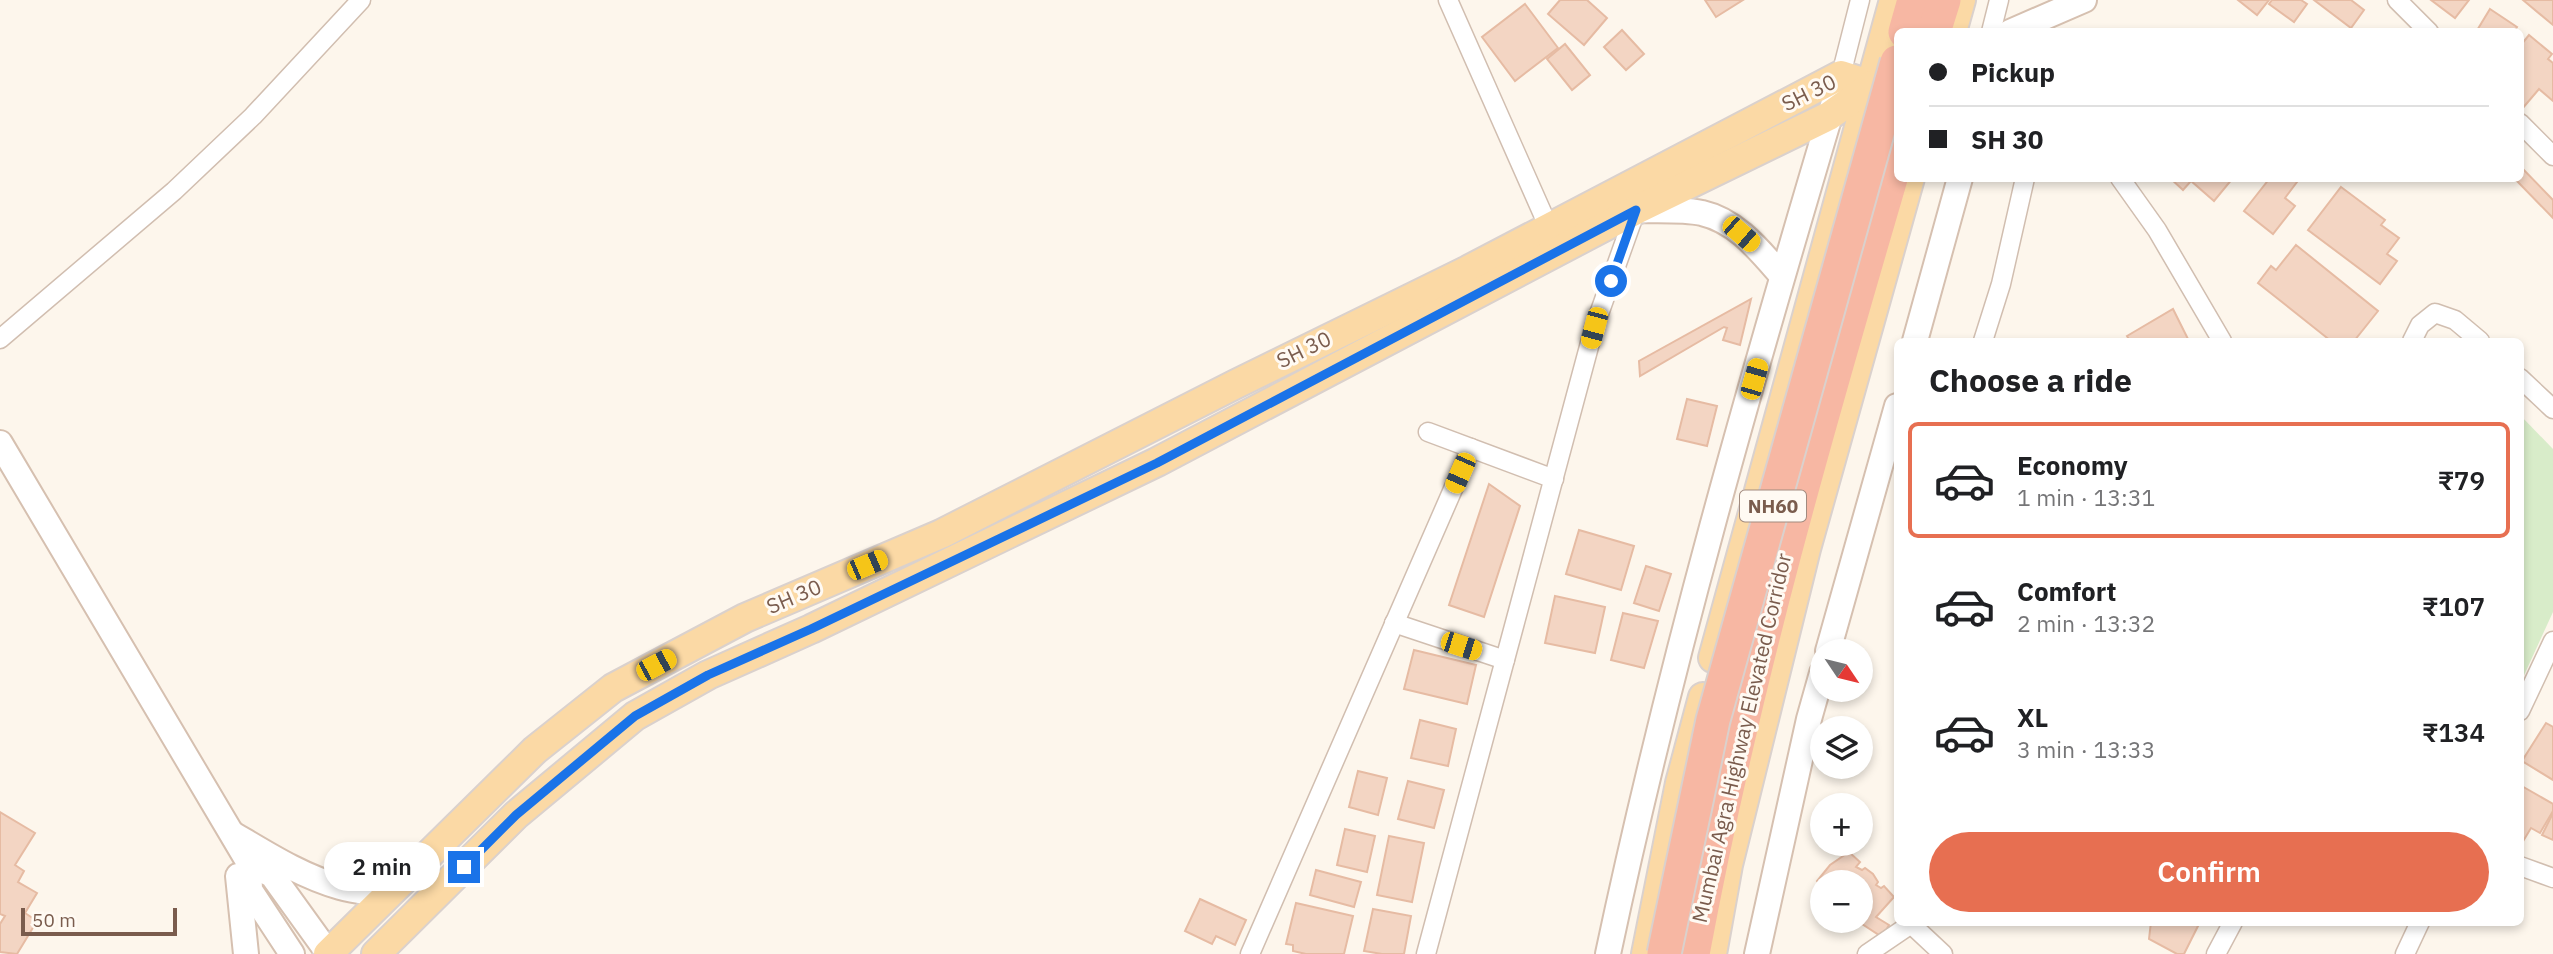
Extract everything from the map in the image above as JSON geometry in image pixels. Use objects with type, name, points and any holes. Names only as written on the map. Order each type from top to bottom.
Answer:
[{"type":"highway","points":[[1906,28],[1914,0]]},
{"type":"highway","points":[[1935,28],[1944,0]]},
{"type":"highway","name":"Mumbai Agra Highway Elevated Corridor","points":[[1664,954],[1713,720],[1894,73]]},
{"type":"highway","name":"Mumbai Agra Highway Elevated Corridor","points":[[1693,954],[1712,852],[1788,540],[1894,169]]},
{"type":"main road","points":[[1646,954],[1680,783],[1804,324],[1884,80],[1894,0]]},
{"type":"main road","points":[[1953,28],[1961,0]]},
{"type":"main road","name":"SH 30","points":[[376,954],[516,815],[635,716],[708,675],[811,629],[1157,463],[1626,202],[1841,75],[1884,80]]},
{"type":"main road","name":"SH 30","points":[[329,954],[535,750],[613,688],[745,618],[941,534],[1236,383],[1549,228],[1626,202],[1829,116],[1884,80]]},
{"type":"main road","points":[[1712,954],[1728,865],[1806,549],[1909,182]]},
{"type":"main road","points":[[634,677],[649,708]]},
{"type":"street","points":[[0,339],[174,191],[253,116],[361,0]]},
{"type":"street","points":[[1448,0],[1549,228]]},
{"type":"street","points":[[1608,954],[1689,609],[1860,0]]},
{"type":"street","points":[[1992,28],[1999,0]]},
{"type":"street","points":[[2019,28],[2084,0]]},
{"type":"street","points":[[2397,0],[2425,28]]},
{"type":"street","points":[[2524,127],[2553,156]]},
{"type":"street","points":[[1916,338],[1959,182]]},
{"type":"street","points":[[1984,338],[2001,284],[2024,182]]},
{"type":"street","points":[[2123,182],[2157,230],[2219,338]]},
{"type":"street","points":[[1426,954],[1626,202],[1702,213],[1729,223],[1754,245],[1782,276]]},
{"type":"street","points":[[2414,338],[2420,325],[2435,313],[2455,320],[2476,338]]},
{"type":"street","points":[[2524,382],[2553,409]]},
{"type":"street","points":[[1831,639],[1894,417]]},
{"type":"street","points":[[1428,432],[1554,479]]},
{"type":"street","points":[[0,443],[249,863],[250,890],[292,954]]},
{"type":"street","points":[[1250,954],[1471,448]]},
{"type":"street","points":[[1394,624],[1505,660]]},
{"type":"street","points":[[2524,703],[2553,641]]},
{"type":"street","points":[[1756,954],[1814,702]]},
{"type":"street","points":[[232,834],[285,865],[316,878],[340,887],[387,896]]},
{"type":"street","points":[[232,834],[246,954]]},
{"type":"street","points":[[249,863],[272,875],[329,954]]},
{"type":"street","points":[[2524,867],[2553,878]]},
{"type":"street","points":[[1867,954],[1910,926]]},
{"type":"street","points":[[1915,926],[1943,954]]},
{"type":"street","points":[[2216,954],[2231,926]]},
{"type":"street","points":[[2405,954],[2418,926]]},
{"type":"green space","points":[[2524,419],[2553,449],[2553,612],[2524,675]]},
{"type":"building","points":[[1560,0],[1587,0],[1607,18],[1584,45],[1548,14]]},
{"type":"building","points":[[1705,0],[1743,0],[1716,17]]},
{"type":"building","points":[[2238,0],[2269,0],[2257,15]]},
{"type":"building","points":[[2272,0],[2301,0],[2307,4],[2294,22],[2269,4]]},
{"type":"building","points":[[2314,0],[2351,0],[2364,10],[2351,28]]},
{"type":"building","points":[[2431,0],[2469,0],[2455,18]]},
{"type":"building","points":[[2523,0],[2553,0],[2553,25]]},
{"type":"building","points":[[1525,4],[1558,48],[1515,81],[1482,37]]},
{"type":"building","points":[[2490,9],[2517,27],[2516,28],[2478,28]]},
{"type":"building","points":[[1622,30],[1644,54],[1626,70],[1604,47]]},
{"type":"building","points":[[2529,35],[2552,54],[2548,59],[2553,63],[2553,101],[2539,89],[2524,107],[2524,41]]},
{"type":"building","points":[[1565,44],[1590,75],[1572,90],[1547,59]]},
{"type":"building","points":[[2524,170],[2553,200],[2553,218],[2518,182],[2524,182]]},
{"type":"building","points":[[2174,182],[2190,182],[2183,190]]},
{"type":"building","points":[[2192,182],[2230,182],[2214,201]]},
{"type":"building","points":[[2267,182],[2297,182],[2285,198],[2295,206],[2273,234],[2244,211]]},
{"type":"building","points":[[2341,187],[2385,220],[2381,225],[2399,238],[2387,254],[2397,261],[2380,284],[2308,230]]},
{"type":"building","points":[[2296,245],[2378,311],[2356,338],[2327,338],[2258,283],[2271,266],[2276,270]]},
{"type":"building","points":[[1751,299],[1740,345],[1723,340],[1727,328],[1724,327],[1640,376],[1639,361]]},
{"type":"building","points":[[2173,309],[2188,338],[2128,338],[2127,336]]},
{"type":"building","points":[[1687,399],[1717,406],[1707,446],[1677,439]]},
{"type":"building","points":[[1489,484],[1520,506],[1484,617],[1449,605]]},
{"type":"building","points":[[1579,530],[1634,546],[1621,590],[1566,574]]},
{"type":"building","points":[[1646,566],[1671,574],[1659,611],[1634,603]]},
{"type":"building","points":[[1555,596],[1605,607],[1595,653],[1545,643]]},
{"type":"building","points":[[1623,613],[1658,621],[1644,668],[1611,660]]},
{"type":"building","points":[[1414,650],[1476,665],[1467,704],[1404,689]]},
{"type":"building","points":[[1420,720],[1456,729],[1448,766],[1411,758]]},
{"type":"building","points":[[2546,723],[2553,727],[2553,780],[2524,762],[2524,758]]},
{"type":"building","points":[[1358,771],[1387,778],[1378,815],[1349,807]]},
{"type":"building","points":[[1408,781],[1444,790],[1434,828],[1398,819]]},
{"type":"building","points":[[2524,787],[2553,804],[2553,811],[2540,833],[2531,828],[2524,840]]},
{"type":"building","points":[[0,812],[35,833],[15,865],[24,871],[18,882],[37,893],[25,913],[37,921],[17,954],[0,952],[0,924],[5,916],[0,914]]},
{"type":"building","points":[[2553,813],[2553,840],[2542,835]]},
{"type":"building","points":[[1345,829],[1375,836],[1367,872],[1337,865]]},
{"type":"building","points":[[1389,836],[1424,843],[1412,902],[1377,895]]},
{"type":"building","points":[[1843,856],[1853,856],[1860,862],[1856,867],[1862,870],[1826,870]]},
{"type":"building","points":[[1316,870],[1361,882],[1354,907],[1310,895]]},
{"type":"building","points":[[1873,874],[1878,882],[1876,885],[1881,888],[1884,886],[1894,897],[1876,917],[1889,925],[1882,937],[1873,931]]},
{"type":"building","points":[[1200,899],[1246,920],[1235,945],[1216,936],[1212,944],[1185,931]]},
{"type":"building","points":[[1296,903],[1353,916],[1344,954],[1306,954],[1293,951],[1293,945],[1286,944]]},
{"type":"building","points":[[1373,909],[1411,916],[1404,954],[1364,951]]},
{"type":"building","points":[[2151,926],[2198,926],[2184,954],[2177,954],[2149,939]]},
{"type":"route","points":[[464,867],[516,815],[635,716],[708,675],[811,629],[1157,463],[1636,210],[1611,281]]}]
